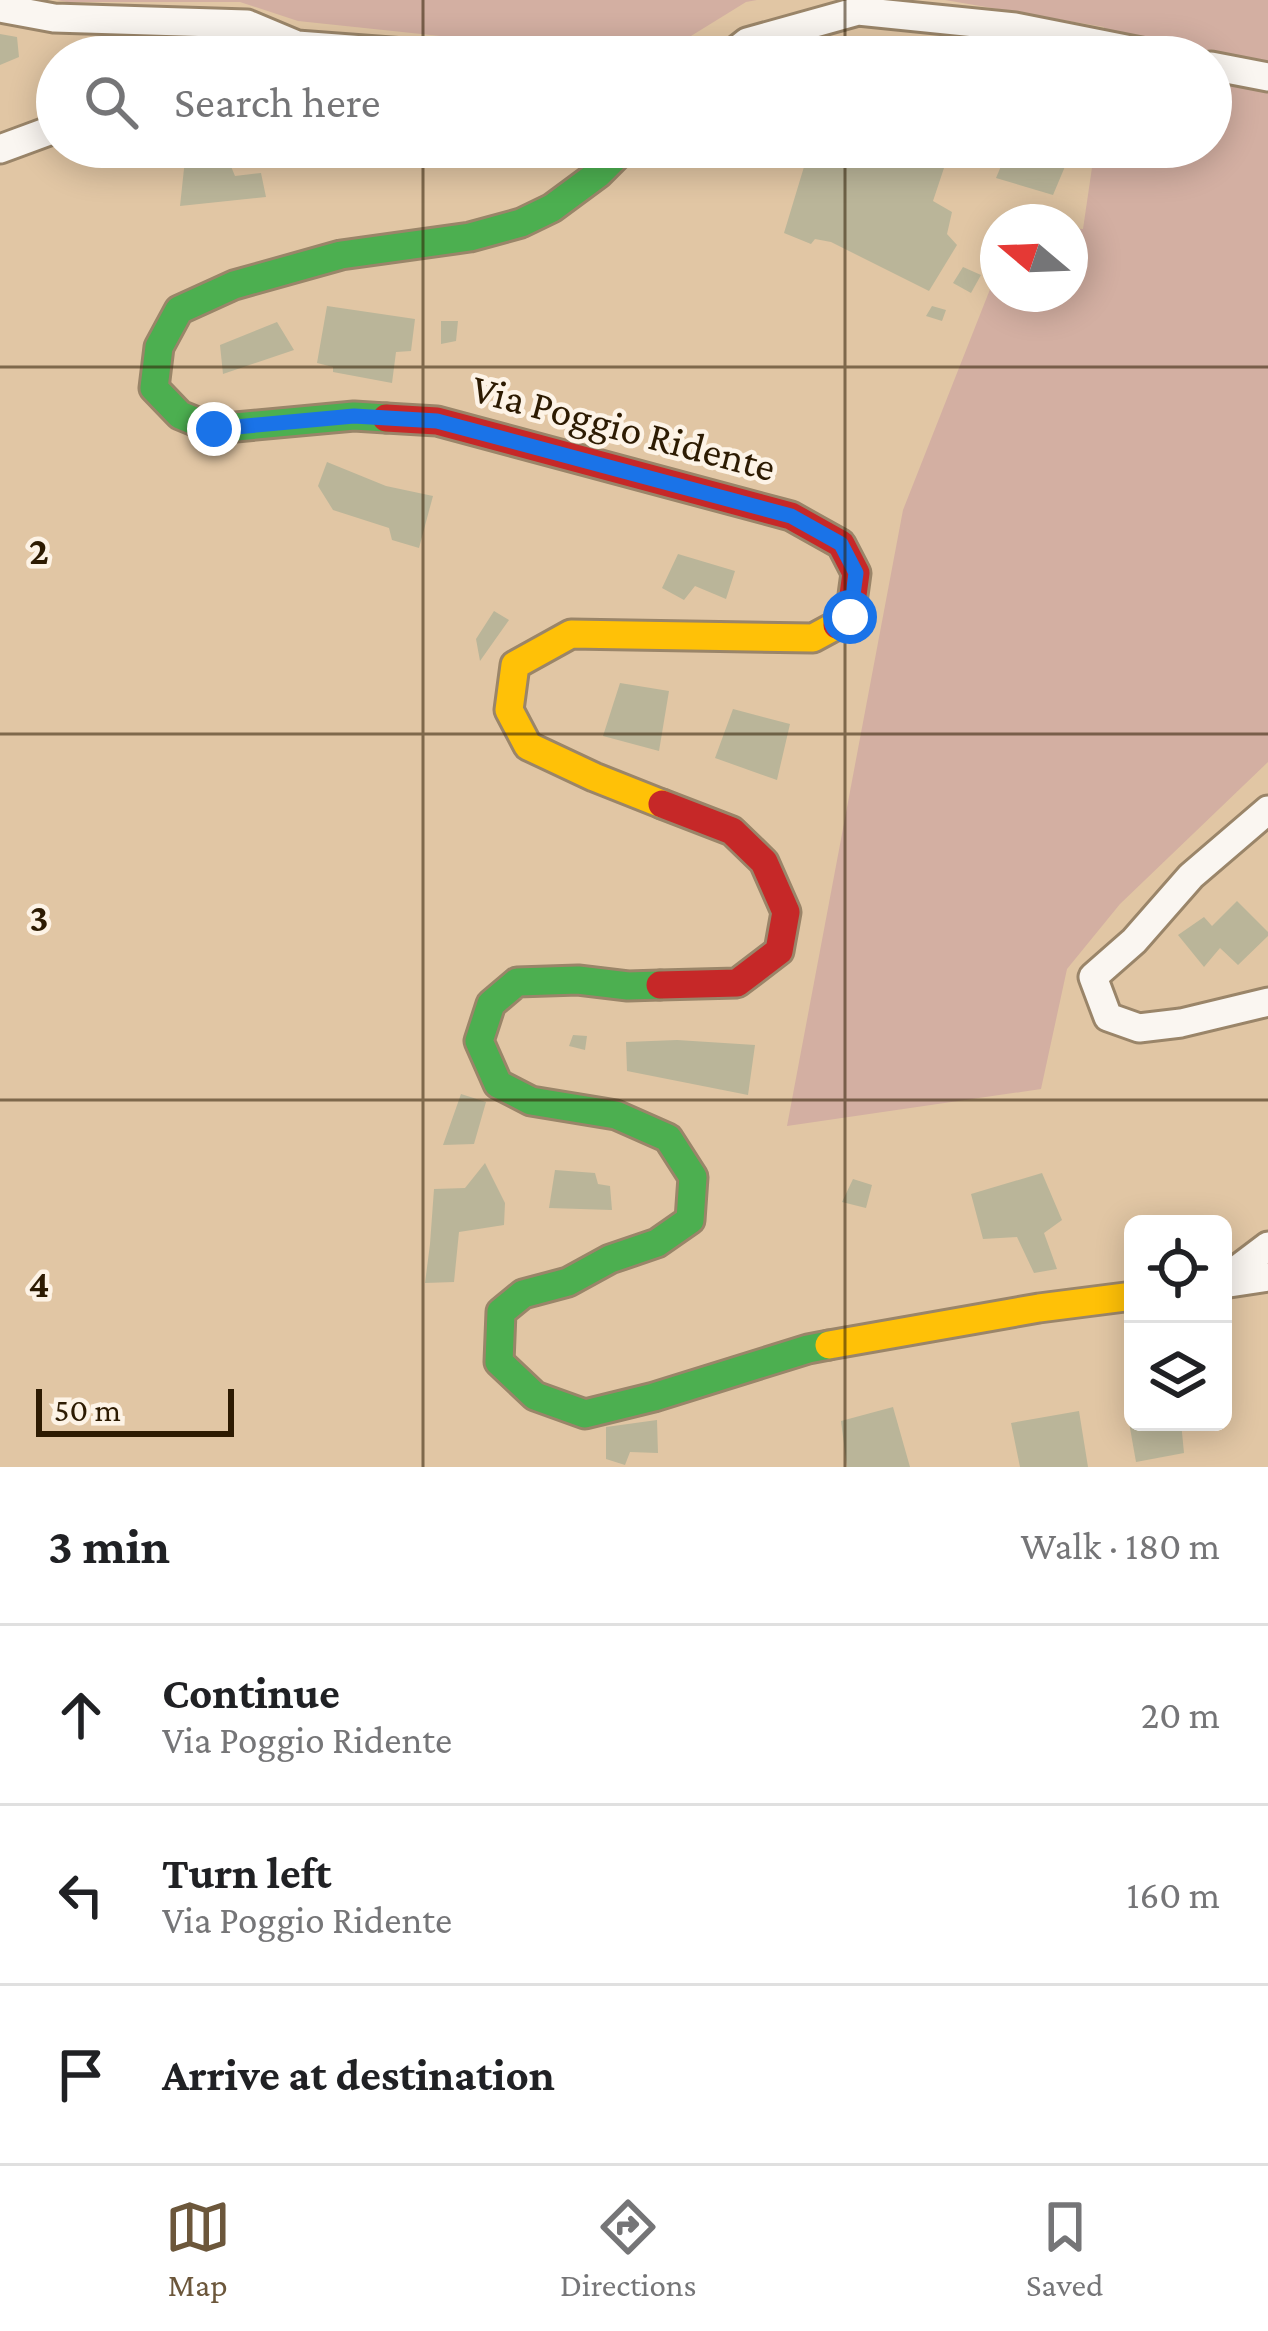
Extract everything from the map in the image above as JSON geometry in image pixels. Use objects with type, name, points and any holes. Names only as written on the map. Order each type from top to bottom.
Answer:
[{"type":"street","points":[[0,8],[54,18],[247,25],[274,36]]},
{"type":"street","points":[[768,36],[858,11],[1060,36]]},
{"type":"street","points":[[1232,70],[1268,77]]},
{"type":"street","points":[[0,148],[36,135]]},
{"type":"street","name":"Via Poggio Ridente","points":[[589,168],[552,208],[521,223],[470,237],[341,255],[234,285],[179,310],[159,347],[154,388],[180,416],[214,429],[354,416],[437,421],[791,516],[841,544],[856,573],[850,617],[813,638],[571,634],[514,665],[509,710],[529,746],[732,831],[764,862],[786,912],[779,951],[737,983],[517,982],[491,1004],[479,1040],[498,1084],[531,1101],[616,1115],[668,1138],[693,1177],[690,1220],[673,1232],[657,1243],[610,1258],[568,1282],[523,1294],[501,1312],[500,1362],[535,1396],[585,1414],[808,1349],[1124,1297]]},
{"type":"street","points":[[1268,811],[1191,876],[1134,941],[1093,977],[1108,1017],[1138,1028],[1238,1012],[1268,1002]]},
{"type":"street","points":[[1232,1275],[1268,1246]]},
{"type":"street","points":[[1232,1281],[1268,1276]]},
{"type":"shaded area","points":[[57,0],[757,0],[691,36],[440,36],[298,21],[240,2]]},
{"type":"shaded area","points":[[945,0],[1268,0],[1268,762],[1120,904],[1067,969],[1041,1089],[787,1126],[903,510],[981,312],[1088,312],[1087,204],[1092,168],[1232,168],[1232,36],[1104,36],[1104,27]]},
{"type":"building","points":[[0,34],[17,37],[19,57],[0,65]]},
{"type":"building","points":[[184,168],[232,168],[235,176],[261,173],[266,197],[180,206]]},
{"type":"building","points":[[804,168],[944,168],[933,201],[952,212],[947,234],[957,245],[929,291],[831,242],[815,239],[811,244],[784,233]]},
{"type":"building","points":[[1000,168],[1064,168],[1053,195],[996,178]]},
{"type":"building","points":[[963,267],[980,275],[971,293],[953,283]]},
{"type":"building","points":[[327,306],[415,319],[411,351],[396,352],[392,383],[333,372],[333,367],[317,363]]},
{"type":"building","points":[[932,306],[946,310],[942,321],[926,316]]},
{"type":"building","points":[[441,321],[458,321],[456,341],[441,344]]},
{"type":"building","points":[[277,322],[294,350],[223,374],[220,345]]},
{"type":"building","points":[[327,462],[386,486],[433,496],[419,548],[392,540],[389,528],[333,510],[318,486]]},
{"type":"building","points":[[678,554],[735,571],[726,599],[695,586],[684,600],[662,588]]},
{"type":"building","points":[[494,611],[509,620],[480,661],[476,639]]},
{"type":"building","points":[[620,683],[669,691],[659,751],[603,736]]},
{"type":"building","points":[[733,709],[790,724],[777,780],[715,758]]},
{"type":"building","points":[[1237,901],[1268,936],[1238,965],[1220,948],[1204,967],[1178,935],[1204,917],[1212,926]]},
{"type":"building","points":[[573,1035],[587,1036],[585,1050],[569,1046]]},
{"type":"building","points":[[626,1042],[755,1045],[748,1095],[627,1071]]},
{"type":"building","points":[[461,1094],[486,1102],[474,1144],[443,1145]]},
{"type":"building","points":[[485,1163],[505,1203],[504,1225],[459,1232],[454,1282],[425,1283],[434,1189],[465,1188]]},
{"type":"building","points":[[555,1170],[595,1173],[598,1184],[610,1186],[612,1210],[549,1208]]},
{"type":"building","points":[[1042,1173],[1062,1220],[1044,1233],[1057,1269],[1034,1273],[1017,1237],[983,1239],[971,1194]]},
{"type":"building","points":[[853,1179],[872,1185],[866,1208],[842,1202]]},
{"type":"building","points":[[893,1407],[910,1467],[847,1467],[841,1421]]},
{"type":"building","points":[[1079,1411],[1088,1467],[1020,1467],[1011,1423]]},
{"type":"building","points":[[657,1420],[658,1453],[630,1452],[625,1465],[606,1459],[606,1427]]},
{"type":"building","points":[[1131,1431],[1182,1431],[1184,1453],[1136,1462]]},
{"type":"traffic: fast","points":[[386,418],[354,416],[214,429],[180,415],[154,388],[159,347],[179,310],[234,285],[341,255],[470,237],[521,223],[552,208],[604,168]]},
{"type":"traffic: fast","points":[[660,985],[517,982],[491,1004],[479,1041],[498,1084],[531,1101],[616,1115],[668,1138],[693,1177],[690,1220],[657,1243],[610,1259],[568,1282],[523,1294],[501,1312],[499,1362],[535,1396],[585,1414],[829,1345]]},
{"type":"traffic: slow","points":[[662,804],[528,746],[509,710],[515,665],[571,634],[813,638],[837,625]]},
{"type":"traffic: slow","points":[[829,1345],[1124,1297]]},
{"type":"traffic: jam","points":[[386,418],[437,421],[791,516],[841,544],[856,573],[850,617],[837,625]]},
{"type":"traffic: jam","points":[[660,985],[737,983],[779,951],[786,912],[764,862],[732,831],[662,804]]},
{"type":"route","points":[[214,429],[354,416],[437,421],[791,516],[841,544],[856,573],[850,617]]}]
